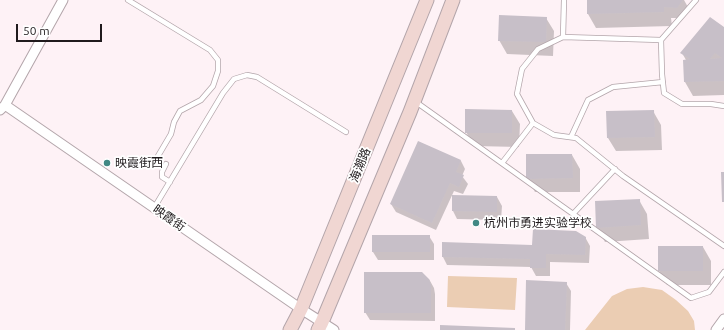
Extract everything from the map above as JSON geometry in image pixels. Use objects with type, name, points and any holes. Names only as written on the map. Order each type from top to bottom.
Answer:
[{"type":"main road","name":"海潮路","points":[[290,330],[301,310],[427,0]]},
{"type":"main road","points":[[320,326],[414,101],[454,0]]},
{"type":"street","points":[[2,107],[63,0]]},
{"type":"street","name":"映霞街","points":[[2,107],[154,208],[301,310],[320,326],[334,330]]},
{"type":"street","points":[[716,330],[724,319]]},
{"type":"lane","points":[[128,0],[210,50],[218,60],[218,71],[213,86],[201,100],[180,110],[174,122],[171,134],[158,156]]},
{"type":"lane","points":[[563,37],[564,0]]},
{"type":"lane","points":[[696,0],[661,40],[664,93],[682,104],[711,104],[724,106]]},
{"type":"lane","points":[[661,40],[563,37],[538,49],[522,69],[517,94],[533,123],[554,135],[576,138],[661,203],[724,246]]},
{"type":"lane","points":[[154,208],[223,93],[234,79],[247,75],[257,77],[346,132]]},
{"type":"lane","points":[[571,138],[588,100],[613,87],[663,82]]},
{"type":"lane","points":[[414,101],[691,298],[709,292],[724,272]]},
{"type":"lane","points":[[502,163],[533,123]]},
{"type":"lane","points":[[166,164],[162,172],[162,177],[170,182]]},
{"type":"lane","points":[[573,214],[615,169]]},
{"type":"shaded area","points":[[448,276],[517,278],[515,310],[447,307]]},
{"type":"shaded area","points":[[643,287],[662,290],[676,300],[688,311],[694,321],[695,330],[585,330],[612,296],[627,289]]},
{"type":"building","points":[[587,0],[683,0],[677,8],[664,7],[664,12],[587,14]]},
{"type":"building","points":[[499,15],[547,17],[546,42],[498,41]]},
{"type":"building","points":[[710,17],[724,27],[724,81],[684,82],[683,60],[690,59],[680,53]],"holes":[[[715,53],[722,58],[710,59]]]},
{"type":"building","points":[[465,109],[512,110],[512,133],[465,133]]},
{"type":"building","points":[[654,110],[655,137],[607,138],[606,111]]},
{"type":"building","points":[[418,141],[461,160],[456,172],[464,175],[459,187],[450,183],[432,223],[390,204]]},
{"type":"building","points":[[526,154],[572,154],[573,178],[526,179]]},
{"type":"building","points":[[721,172],[724,172],[724,202],[722,202]]},
{"type":"building","points":[[452,195],[497,196],[497,212],[452,211]]},
{"type":"building","points":[[640,199],[641,225],[596,228],[595,201]]},
{"type":"building","points":[[533,229],[576,231],[586,237],[585,255],[546,254],[546,268],[530,268],[530,259],[442,257],[442,242],[532,245]]},
{"type":"building","points":[[372,235],[430,235],[430,252],[372,252]]},
{"type":"building","points":[[658,246],[703,246],[703,271],[658,271]]},
{"type":"building","points":[[364,272],[422,272],[429,279],[431,285],[431,313],[364,313]]},
{"type":"building","points":[[526,280],[567,282],[565,330],[525,330]]},
{"type":"building","points":[[440,325],[515,328],[515,330],[440,330]]},
{"type":"place","name":"映霞街西","points":[[107,163]]},
{"type":"place","name":"杭州市勇进实验学校","points":[[476,223]]}]
